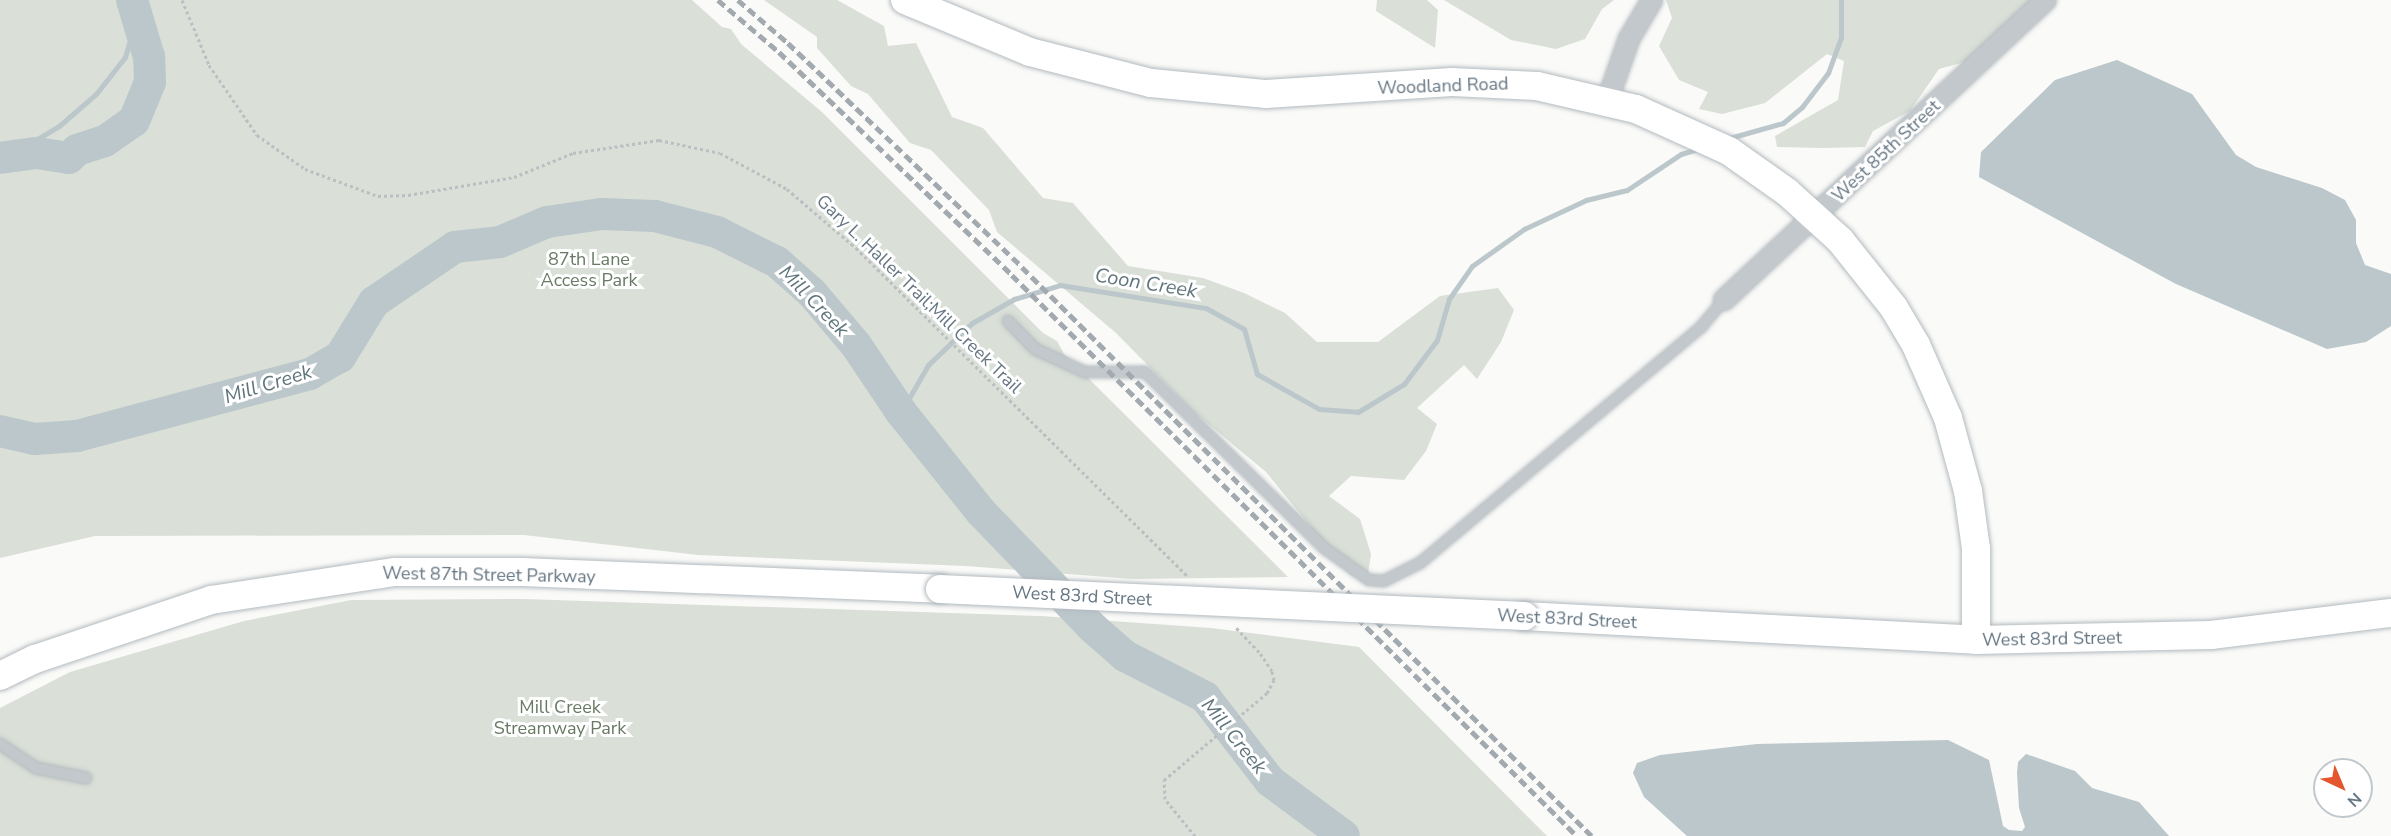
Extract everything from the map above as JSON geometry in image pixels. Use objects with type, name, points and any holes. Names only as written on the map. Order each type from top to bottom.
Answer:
[{"type":"main road","name":"Woodland Road","points":[[906,0],[1030,52],[1110,74],[1175,87],[1266,94],[1495,83],[1608,99],[1649,113],[1708,139],[1763,173],[1817,217],[1858,261],[1902,320],[1948,418],[1973,521],[1976,640]]},
{"type":"main road","name":"West 87th Street Parkway","points":[[0,676],[35,659],[211,600],[394,572],[522,572],[742,583]]},
{"type":"main road","name":"West 83rd Street","points":[[742,583],[940,589],[1976,640],[2211,635],[2391,614]]},
{"type":"street","points":[[1608,99],[1629,39],[1652,0]]},
{"type":"street","name":"West 85th Street","points":[[1724,300],[1817,217],[2046,0]]},
{"type":"lane","points":[[1008,321],[1035,349],[1085,372],[1145,372],[1324,548],[1369,580],[1384,581],[1420,563],[1702,326],[1724,300]]},
{"type":"lane","points":[[0,744],[36,768],[86,778]]},
{"type":"path","name":"Gary L. Haller Trail;Mill Creek Trail","points":[[182,0],[210,65],[241,116],[268,146],[305,169],[378,196],[392,197],[514,177],[573,153],[659,140],[701,146],[746,165],[803,201],[938,330],[1195,583]]},
{"type":"path","points":[[1195,836],[1165,799],[1162,788],[1172,772],[1272,688],[1272,671],[1227,618]]},
{"type":"green space","name":"87th Lane Access Park","points":[[0,0],[692,0],[722,27],[731,29],[741,44],[822,112],[1043,333],[1057,341],[1064,354],[1288,577],[1132,579],[966,566],[698,555],[524,535],[95,536],[0,558]]},
{"type":"green space","points":[[764,0],[837,0],[884,26],[888,46],[916,43],[952,117],[983,128],[1043,198],[1073,203],[1128,266],[1203,278],[1244,293],[1285,313],[1317,342],[1378,342],[1440,296],[1498,288],[1514,310],[1501,342],[1477,379],[1464,365],[1417,408],[1437,424],[1426,451],[1404,480],[1351,476],[1329,496],[1360,519],[1371,554],[1367,580],[1350,575],[1266,472],[1194,412],[1116,333],[997,232],[989,210],[931,150],[910,143],[868,94],[851,86],[817,48],[817,37]]},
{"type":"green space","points":[[1377,0],[1427,0],[1438,10],[1435,48],[1376,11]]},
{"type":"green space","points":[[1444,0],[1614,0],[1602,9],[1585,39],[1556,49],[1511,40]]},
{"type":"green space","points":[[1666,0],[2032,0],[1968,61],[1939,69],[1910,111],[1873,131],[1865,147],[1822,148],[1777,147],[1775,136],[1838,100],[1844,61],[1827,54],[1765,103],[1722,114],[1699,109],[1708,92],[1679,80],[1659,46],[1672,18]]},
{"type":"green space","name":"Mill Creek Streamway Park","points":[[524,599],[1041,616],[1211,628],[1359,647],[1547,836],[0,836],[0,708],[70,672],[244,621],[351,600]]},
{"type":"shaded area","points":[[2117,60],[2192,94],[2236,155],[2256,167],[2322,188],[2345,200],[2356,220],[2356,243],[2365,265],[2391,274],[2391,326],[2366,342],[2327,349],[2176,284],[1979,177],[1981,152],[2055,80]]},
{"type":"shaded area","points":[[1948,740],[1989,760],[2003,826],[2009,830],[2022,831],[2025,827],[2019,808],[2017,773],[2018,762],[2026,754],[2075,771],[2092,788],[2139,802],[2169,836],[1687,836],[1644,797],[1633,773],[1637,763],[1660,755],[1757,744]]},
{"type":"waterway","name":"Mill Creek","points":[[0,158],[37,153],[69,158],[77,150],[105,141],[134,121],[150,82],[149,57],[132,0]]},
{"type":"waterway","name":"Coon Creek","points":[[1726,139],[1783,123],[1802,107],[1828,73],[1841,38],[1841,0]]},
{"type":"waterway","name":"Mill Creek","points":[[9,156],[59,126],[96,94],[125,57],[138,13]]},
{"type":"waterway","name":"Coon Creek","points":[[901,412],[928,365],[972,323],[1014,299],[1060,285],[1206,308],[1244,329],[1257,374],[1319,409],[1358,412],[1404,384],[1437,340],[1449,299],[1472,266],[1524,229],[1586,200],[1627,190],[1681,154],[1697,149]]},
{"type":"waterway","name":"Mill Creek","points":[[0,431],[35,439],[77,436],[310,374],[340,357],[374,302],[455,247],[500,242],[547,222],[602,214],[655,216],[717,232],[777,262],[812,293],[856,345],[901,412],[982,513],[1093,628],[1125,656],[1205,697],[1270,781],[1344,836]]},
{"type":"railway","points":[[718,0],[779,52],[1012,275],[1577,836]]},
{"type":"railway","points":[[738,0],[788,43],[1022,267],[1592,836]]}]
